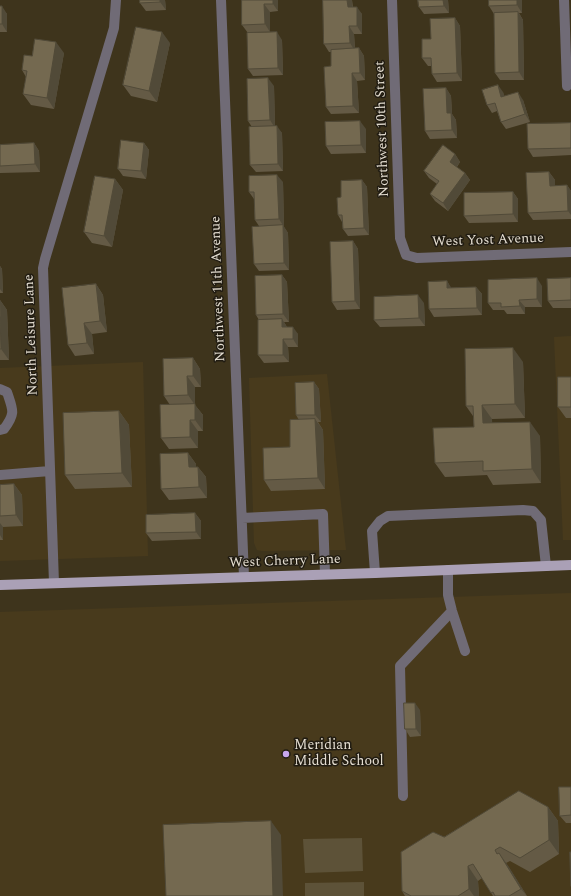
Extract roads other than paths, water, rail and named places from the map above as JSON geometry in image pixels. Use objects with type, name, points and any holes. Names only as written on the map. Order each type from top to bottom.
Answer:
[{"type":"main road","name":"West Cherry Lane","points":[[0,585],[571,565]]},
{"type":"street","name":"North Leisure Lane","points":[[54,583],[43,278],[44,268],[45,259],[114,28],[116,0]]},
{"type":"street","name":"Northwest 11th Avenue","points":[[221,0],[244,577]]},
{"type":"street","name":"Northwest 10th Street","points":[[392,0],[400,238],[406,255]]},
{"type":"street","points":[[564,0],[568,15],[567,86]]},
{"type":"street","name":"West Yost Avenue","points":[[406,255],[417,258],[571,252]]},
{"type":"street","points":[[0,390],[7,392],[12,410],[12,420],[4,430],[0,430]]},
{"type":"street","points":[[0,475],[50,471]]},
{"type":"street","points":[[375,573],[372,531],[380,521],[388,516],[523,510],[533,512],[541,520],[546,566]]},
{"type":"street","points":[[242,518],[323,514],[325,574]]},
{"type":"street","points":[[448,570],[448,596],[465,651]]},
{"type":"street","points":[[403,796],[400,666],[452,611]]},
{"type":"place","name":"Meridian Middle School","points":[[286,754]]}]
